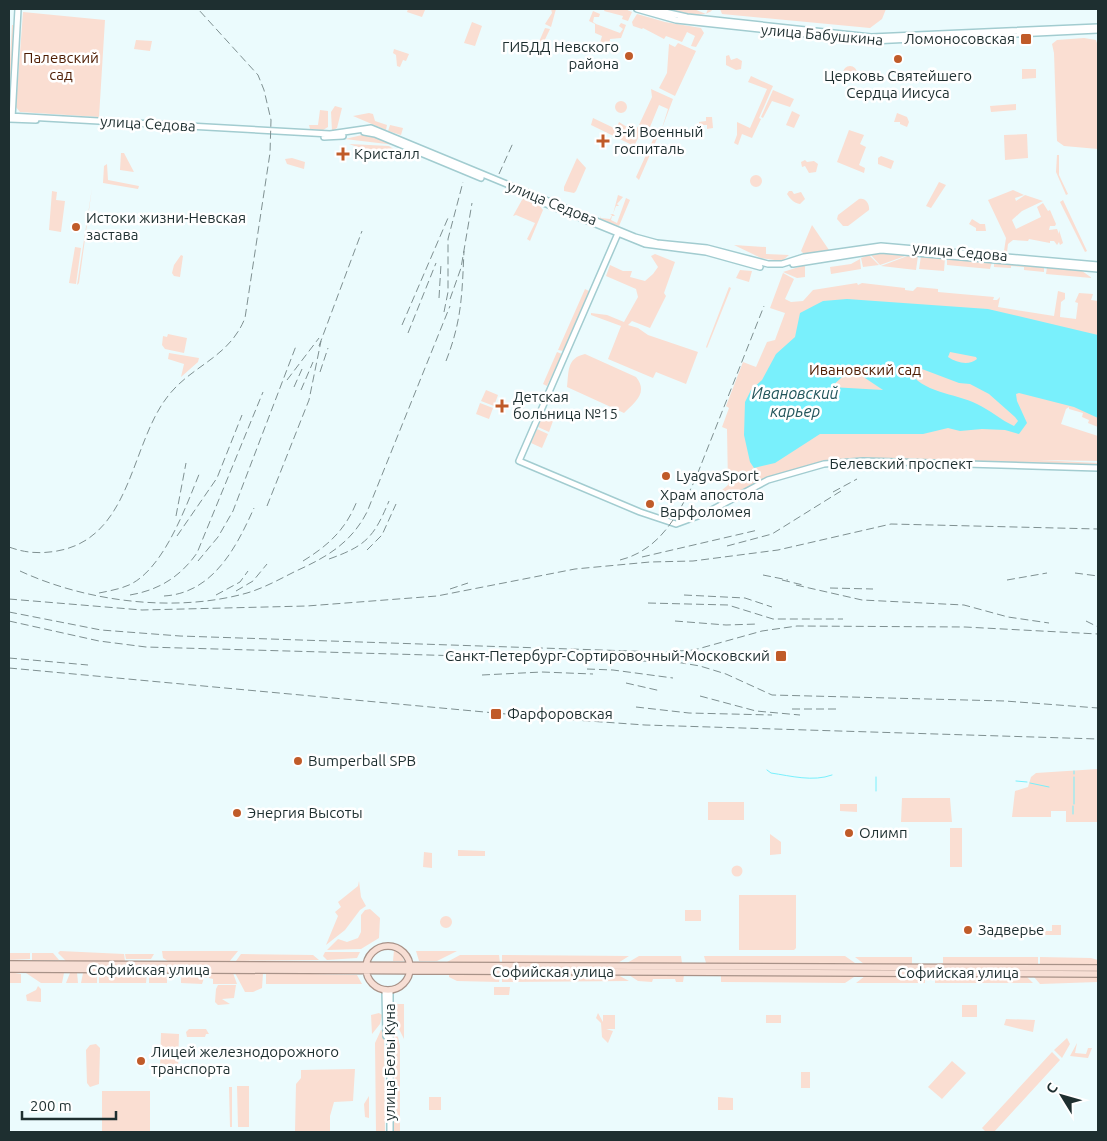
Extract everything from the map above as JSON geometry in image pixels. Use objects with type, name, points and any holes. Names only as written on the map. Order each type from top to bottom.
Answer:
[{"type":"main road","points":[[389,945],[404,953],[410,968],[402,985],[388,991],[371,983],[365,968],[374,950],[389,945]]},
{"type":"main road","name":"Софийская улица","points":[[9,964],[365,968]]},
{"type":"main road","name":"Софийская улица","points":[[9,969],[895,970],[1098,968]]},
{"type":"main road","name":"Софийская улица","points":[[895,970],[1098,974]]},
{"type":"street","points":[[10,117],[18,9]]},
{"type":"street","name":"улица Бабушкина","points":[[637,9],[676,20],[871,41],[1098,28]]},
{"type":"street","name":"улица Бабушкина","points":[[651,9],[687,17],[871,37],[1098,28]]},
{"type":"street","name":"улица Седова","points":[[10,117],[330,134],[371,128],[645,244],[706,252],[767,268],[881,250],[1098,267]]},
{"type":"street","name":"Белевский проспект","points":[[619,233],[519,461],[640,512],[676,524],[706,513],[768,480],[824,464],[863,461],[1098,468]]},
{"type":"street","name":"улица Белы Куна","points":[[388,991],[388,1132]]},
{"type":"green space","points":[[408,9],[425,10],[422,17],[407,12]]},
{"type":"green space","points":[[551,9],[556,9],[551,27],[545,24],[552,13]]},
{"type":"green space","points":[[605,9],[625,9],[632,12],[628,21],[622,19],[623,16],[604,11]]},
{"type":"green space","points":[[666,9],[694,9],[705,14],[698,15]]},
{"type":"green space","points":[[720,9],[886,9],[882,19],[870,28],[722,14]]},
{"type":"green space","points":[[593,11],[600,14],[599,17],[594,17],[593,22],[596,24],[620,33],[623,29],[619,26],[621,23],[626,25],[621,38],[610,39],[609,46],[600,43],[602,36],[595,33],[595,24],[589,21]]},
{"type":"green space","name":"Палевский сад","points":[[23,12],[105,20],[99,117],[20,112],[16,107]]},
{"type":"green space","points":[[637,14],[665,22],[701,28],[704,33],[696,47],[691,46],[695,36],[687,32],[682,42],[666,36],[664,39],[643,28],[633,26],[632,22]]},
{"type":"green space","points":[[472,22],[482,26],[475,46],[464,43]]},
{"type":"green space","points":[[12,25],[15,25],[10,107],[9,77]]},
{"type":"green space","points":[[545,28],[550,29],[539,52],[535,51]]},
{"type":"green space","points":[[1084,38],[1096,40],[1098,46],[1098,149],[1064,146],[1057,141],[1054,53],[1052,44],[1057,40]]},
{"type":"green space","points":[[136,40],[152,41],[150,51],[134,49]]},
{"type":"green space","points":[[678,43],[696,51],[675,96],[659,88],[667,73],[669,44],[675,47]]},
{"type":"green space","points":[[394,49],[409,54],[406,61],[403,60],[400,67],[397,66],[396,55],[393,53]]},
{"type":"green space","points":[[729,55],[731,60],[737,58],[742,61],[741,69],[736,70],[726,65],[726,56]]},
{"type":"green space","points":[[850,66],[855,68],[857,73],[855,78],[850,80],[845,78],[843,73],[845,68]]},
{"type":"green space","points":[[1022,69],[1036,69],[1036,78],[1022,79]]},
{"type":"green space","points":[[751,76],[773,86],[752,138],[742,134],[738,145],[734,143],[737,135],[737,122],[750,128],[767,89],[748,82]]},
{"type":"green space","points":[[651,89],[673,99],[661,131],[668,109],[659,105],[650,127],[639,125],[652,97]]},
{"type":"green space","points":[[773,90],[794,99],[790,107],[772,101],[763,118],[761,117]]},
{"type":"green space","points":[[621,101],[627,107],[621,113],[615,107]]},
{"type":"green space","points":[[1016,104],[1016,110],[991,112],[990,106]]},
{"type":"green space","points":[[335,106],[342,108],[337,128],[332,131],[331,112]]},
{"type":"green space","points":[[320,110],[328,111],[328,127],[323,130],[310,129],[309,125],[318,125]]},
{"type":"green space","points":[[792,111],[800,115],[794,128],[786,125]]},
{"type":"green space","points":[[897,113],[907,117],[909,122],[907,127],[900,124],[900,122],[894,122]]},
{"type":"green space","points":[[373,114],[375,121],[387,125],[386,130],[353,116]]},
{"type":"green space","points":[[706,117],[712,117],[713,128],[707,129],[707,125],[699,125],[699,122],[706,121]]},
{"type":"green space","points":[[593,118],[616,129],[619,122],[635,132],[638,126],[643,129],[634,146],[591,125]]},
{"type":"green space","points":[[390,125],[403,128],[401,135],[388,131]]},
{"type":"green space","points":[[849,130],[864,135],[860,144],[866,147],[859,165],[865,168],[864,173],[837,162]]},
{"type":"green space","points":[[656,133],[659,134],[639,180],[636,177]]},
{"type":"green space","points":[[1027,134],[1028,158],[1005,160],[1004,135]]},
{"type":"green space","points":[[369,135],[395,145],[345,139]]},
{"type":"green space","points":[[349,144],[389,146],[397,151],[388,155]]},
{"type":"green space","points":[[121,153],[124,153],[134,172],[120,170]]},
{"type":"green space","points":[[1057,155],[1059,155],[1059,175],[1068,194],[1066,195],[1056,172]]},
{"type":"green space","points":[[881,156],[894,161],[891,169],[878,164],[878,158]]},
{"type":"green space","points":[[292,158],[305,162],[304,169],[287,164],[285,159]]},
{"type":"green space","points":[[577,158],[586,168],[576,191],[574,193],[564,191],[564,187]]},
{"type":"green space","points":[[805,160],[807,162],[814,161],[818,164],[816,172],[809,173],[805,166],[802,167],[801,162]]},
{"type":"green space","points":[[107,164],[108,180],[139,186],[138,189],[103,183],[104,166]]},
{"type":"green space","points":[[756,175],[762,181],[756,187],[750,181]]},
{"type":"green space","points":[[939,182],[946,185],[931,208],[926,206]]},
{"type":"green space","points":[[92,188],[79,283],[77,285]]},
{"type":"green space","points":[[1013,190],[1024,195],[1015,198],[1016,201],[1025,195],[1043,201],[1022,211],[1012,220],[1016,229],[1041,217],[1037,207],[1043,203],[1048,211],[1050,210],[1056,224],[1055,226],[1050,226],[1049,230],[1057,229],[1059,234],[1059,230],[1063,243],[1060,245],[1059,242],[1057,245],[1054,241],[1050,241],[1050,243],[1029,239],[1028,241],[1013,240],[1008,244],[1007,252],[1004,251],[1006,238],[988,200]]},
{"type":"green space","points":[[52,191],[57,192],[56,200],[65,201],[61,232],[49,230]]},
{"type":"green space","points":[[789,191],[792,191],[794,194],[801,192],[805,199],[800,204],[796,203],[787,194]]},
{"type":"green space","points":[[618,195],[623,197],[617,204],[619,206],[616,206],[613,214]]},
{"type":"green space","points":[[523,198],[540,206],[543,210],[530,241],[527,239],[535,223],[516,215],[513,216]]},
{"type":"green space","points":[[626,198],[630,200],[619,226],[600,219],[601,216],[601,218],[610,219],[612,215],[610,214],[615,216],[612,216],[611,220],[617,223]]},
{"type":"green space","points":[[859,199],[867,202],[869,210],[848,226],[843,226],[837,219],[838,215]]},
{"type":"green space","points":[[1063,200],[1087,251],[1085,252],[1060,202]]},
{"type":"green space","points":[[972,219],[980,224],[985,224],[986,231],[976,231],[976,228],[969,224]]},
{"type":"green space","points":[[812,225],[829,250],[804,254],[801,251]]},
{"type":"green space","points":[[734,245],[766,247],[766,254],[789,255],[782,261],[761,258]]},
{"type":"green space","points":[[75,247],[81,248],[76,284],[69,283]]},
{"type":"green space","points":[[878,252],[908,255],[880,265],[870,254]]},
{"type":"green space","points":[[655,254],[675,262],[664,293],[666,296],[650,328],[632,321],[628,325],[638,328],[648,335],[698,352],[686,384],[656,372],[653,378],[608,359],[621,326],[591,315],[591,313],[607,315],[624,322],[638,297],[636,289],[606,276],[610,265],[623,271],[632,271],[630,277],[645,281],[658,267],[651,256]]},
{"type":"green space","points":[[181,255],[183,256],[180,277],[174,276],[172,273],[174,265]]},
{"type":"green space","points":[[869,255],[879,265],[863,267],[861,258]]},
{"type":"green space","points":[[910,255],[918,256],[916,270],[881,266]]},
{"type":"green space","points":[[921,256],[945,258],[944,271],[919,269]]},
{"type":"green space","points":[[947,258],[992,262],[990,269],[947,265]]},
{"type":"green space","points":[[860,259],[861,269],[831,274],[830,267],[851,264]]},
{"type":"green space","points":[[994,262],[1044,267],[1044,272],[1024,270],[1024,267],[994,267]]},
{"type":"green space","points":[[805,265],[805,277],[797,278],[783,272]]},
{"type":"green space","points":[[1047,267],[1082,271],[1092,278],[1046,274]]},
{"type":"green space","points":[[740,270],[752,271],[749,282],[736,278]]},
{"type":"green space","name":"Ивановский карьер","points":[[783,273],[794,279],[785,299],[791,302],[803,301],[813,290],[862,283],[905,288],[905,290],[913,291],[917,287],[938,289],[938,292],[994,297],[993,300],[997,300],[1000,297],[998,307],[1054,316],[1058,291],[1065,293],[1065,299],[1061,302],[1060,317],[1076,319],[1078,303],[1075,302],[1079,293],[1093,294],[1091,300],[1098,301],[1098,427],[1088,423],[1089,420],[1082,417],[1083,413],[1069,409],[1069,407],[1066,409],[1061,424],[1098,436],[1098,461],[1038,460],[1098,463],[1098,466],[840,460],[790,470],[759,482],[727,499],[722,490],[728,485],[727,429],[722,427],[729,408],[726,406],[743,362],[756,367],[767,342],[775,340],[785,313],[770,308]]},
{"type":"green space","points":[[729,287],[731,288],[707,348],[706,347]]},
{"type":"green space","points":[[585,289],[589,291],[563,351],[558,350]]},
{"type":"green space","points":[[168,334],[187,338],[184,353],[165,349],[162,345],[163,336],[167,337]]},
{"type":"green space","points":[[557,352],[562,354],[547,386],[543,384]]},
{"type":"green space","points":[[169,353],[199,358],[198,362],[181,377],[184,364],[168,359]]},
{"type":"green space","points":[[585,354],[636,377],[640,383],[641,393],[639,397],[624,413],[567,387],[571,363],[574,359]]},
{"type":"green space","points":[[486,390],[498,395],[494,406],[481,401]]},
{"type":"green space","points":[[480,403],[493,408],[489,419],[476,414]]},
{"type":"green space","points":[[542,417],[553,421],[549,432],[538,427]]},
{"type":"green space","points":[[537,429],[548,434],[542,448],[531,443]]},
{"type":"green space","points":[[1098,769],[1098,822],[1066,822],[1066,811],[1051,811],[1051,817],[1012,817],[1015,791],[1028,787],[1031,777],[1036,773]]},
{"type":"green space","points":[[902,798],[950,798],[952,822],[901,822]]},
{"type":"green space","points":[[708,802],[744,802],[744,820],[708,820]]},
{"type":"green space","points":[[840,804],[857,804],[857,812],[840,811]]},
{"type":"green space","points":[[950,828],[962,828],[962,867],[950,867]]},
{"type":"green space","points":[[770,834],[781,842],[781,854],[770,855]]},
{"type":"green space","points":[[458,850],[485,851],[485,856],[458,856]]},
{"type":"green space","points":[[424,852],[432,853],[432,868],[423,867]]},
{"type":"green space","points":[[735,866],[739,866],[742,871],[741,875],[735,876],[732,873],[732,869]]},
{"type":"green space","points":[[359,881],[361,897],[366,906],[360,910],[345,930],[326,945],[338,916],[335,912],[341,907],[338,902],[358,886]]},
{"type":"green space","points":[[739,895],[796,895],[796,948],[794,950],[739,950]]},
{"type":"green space","points":[[370,909],[380,918],[379,938],[361,949],[327,950],[338,939],[347,942],[358,938],[361,932],[361,915],[365,910]]},
{"type":"green space","points":[[685,910],[701,910],[701,921],[685,921]]},
{"type":"green space","points":[[446,916],[452,922],[446,928],[440,922]]},
{"type":"green space","points":[[1052,925],[1061,925],[1061,935],[1039,935],[1039,931],[1052,931]]},
{"type":"green space","points":[[394,950],[402,956],[404,961],[393,961]]},
{"type":"green space","points":[[60,951],[124,954],[125,961],[66,961],[58,953]]},
{"type":"green space","points":[[162,951],[238,951],[229,962],[168,961],[163,958]]},
{"type":"green space","points":[[416,951],[457,951],[437,961],[419,961]]},
{"type":"green space","points":[[325,952],[360,952],[357,958],[327,960],[323,956]]},
{"type":"green space","points":[[9,953],[30,953],[30,959],[9,960]]},
{"type":"green space","points":[[32,953],[53,953],[59,960],[32,960]]},
{"type":"green space","points":[[125,954],[154,954],[151,959],[126,959]]},
{"type":"green space","points":[[241,954],[313,955],[319,960],[236,961]]},
{"type":"green space","points":[[460,955],[499,955],[500,963],[447,962]]},
{"type":"green space","points":[[502,955],[629,956],[618,963],[502,963]]},
{"type":"green space","points":[[639,956],[681,956],[682,963],[627,963]]},
{"type":"green space","points":[[704,956],[845,956],[855,963],[706,963]]},
{"type":"green space","points":[[855,957],[912,957],[912,964],[864,964]]},
{"type":"green space","points":[[943,957],[1038,957],[1038,965],[936,964],[943,963]]},
{"type":"green space","points":[[1040,957],[1091,958],[1098,960],[1098,965],[1040,965]]},
{"type":"green space","points":[[9,972],[21,974],[21,983],[9,983]]},
{"type":"green space","points":[[77,972],[78,983],[66,983],[70,973]]},
{"type":"green space","points":[[26,973],[64,973],[62,983],[41,983]]},
{"type":"green space","points":[[83,973],[97,973],[97,983],[81,983]]},
{"type":"green space","points":[[99,973],[147,973],[146,983],[99,983]]},
{"type":"green space","points":[[181,973],[207,973],[207,978],[204,978],[202,984],[181,983]]},
{"type":"green space","points":[[209,973],[233,973],[237,984],[213,984],[213,979],[209,978]]},
{"type":"green space","points":[[235,973],[263,973],[262,988],[253,992],[245,992]]},
{"type":"green space","points":[[266,973],[357,975],[362,984],[266,984]]},
{"type":"green space","points":[[149,974],[167,975],[167,983],[149,983]]},
{"type":"green space","points":[[449,974],[500,975],[499,982],[457,981],[449,977]]},
{"type":"green space","points":[[502,974],[618,975],[629,981],[502,982]]},
{"type":"green space","points":[[629,975],[684,975],[683,982],[676,982],[675,979],[653,979],[652,982],[638,981]]},
{"type":"green space","points":[[721,975],[854,977],[845,983],[721,982]]},
{"type":"green space","points":[[865,976],[925,976],[925,983],[856,983]]},
{"type":"green space","points":[[959,976],[1026,976],[1033,983],[935,983],[935,980],[959,978]]},
{"type":"green space","points":[[1034,977],[1098,977],[1098,982],[1040,984]]},
{"type":"green space","points":[[218,985],[236,985],[234,998],[222,999],[230,1004],[218,1005],[215,1002]]},
{"type":"green space","points":[[38,986],[41,989],[41,1002],[27,1001],[26,995],[36,990]]},
{"type":"green space","points":[[494,987],[510,987],[509,995],[494,995]]},
{"type":"green space","points":[[394,1004],[404,1004],[404,1039],[394,1019]]},
{"type":"green space","points":[[962,1005],[977,1005],[977,1017],[962,1017]]},
{"type":"green space","points":[[379,1013],[382,1015],[380,1024],[372,1034],[371,1015]]},
{"type":"green space","points":[[598,1013],[603,1022],[603,1015],[615,1015],[615,1029],[606,1029],[613,1031],[608,1043],[602,1037],[601,1023],[596,1018]]},
{"type":"green space","points":[[766,1015],[781,1015],[781,1023],[766,1023]]},
{"type":"green space","points":[[1006,1019],[1035,1020],[1033,1032],[1004,1025]]},
{"type":"green space","points":[[189,1029],[206,1029],[209,1034],[206,1034],[205,1037],[187,1037],[186,1032]]},
{"type":"green space","points":[[381,1030],[384,1031],[385,1132],[376,1132],[375,1043]]},
{"type":"green space","points":[[391,1032],[398,1037],[400,1046],[400,1132],[392,1132]]},
{"type":"green space","points":[[161,1033],[179,1034],[178,1069],[160,1068]]},
{"type":"green space","points":[[1067,1038],[1070,1044],[1062,1058],[1054,1050]]},
{"type":"green space","points":[[1077,1043],[1075,1053],[1086,1054],[1088,1048],[1092,1048],[1088,1058],[1070,1056]]},
{"type":"green space","points":[[96,1044],[100,1048],[99,1084],[90,1087],[87,1083],[86,1050],[90,1045]]},
{"type":"green space","points":[[1052,1052],[1060,1060],[994,1132],[986,1132],[982,1128]]},
{"type":"green space","points":[[952,1061],[966,1073],[942,1099],[928,1087]]},
{"type":"green space","points":[[355,1069],[353,1101],[334,1102],[330,1116],[330,1132],[295,1132],[296,1084],[301,1078],[301,1070]]},
{"type":"green space","points":[[801,1072],[810,1072],[810,1088],[801,1088]]},
{"type":"green space","points":[[237,1086],[249,1086],[249,1127],[238,1127]]},
{"type":"green space","points":[[229,1087],[232,1087],[232,1127],[230,1127]]},
{"type":"green space","points":[[102,1091],[150,1091],[150,1132],[102,1132]]},
{"type":"green space","points":[[369,1096],[369,1118],[365,1117],[364,1104]]},
{"type":"green space","points":[[429,1097],[441,1097],[441,1110],[429,1110]]},
{"type":"green space","points":[[718,1097],[733,1098],[733,1110],[718,1110]]},
{"type":"water","name":"Ивановский карьер","points":[[847,299],[988,309],[1098,335],[1098,418],[1074,407],[1019,393],[1016,394],[1017,401],[1027,423],[1019,434],[1005,430],[982,429],[960,431],[948,428],[923,434],[820,434],[775,463],[754,468],[750,462],[744,435],[745,402],[751,390],[762,380],[776,354],[795,337],[800,313],[823,301]],"holes":[[[950,352],[976,357],[977,359],[967,363],[955,361],[948,357]],[[914,366],[959,383],[970,384],[989,394],[1018,421],[1014,426],[977,404],[930,388],[914,378],[909,370]],[[850,370],[853,370],[883,390],[831,387]]]},
{"type":"waterway","points":[[767,770],[771,773],[802,778],[832,775]]},
{"type":"waterway","points":[[876,777],[876,791]]},
{"type":"waterway","points":[[1074,777],[1074,804]]},
{"type":"waterway","points":[[1016,781],[1027,782]]},
{"type":"waterway","points":[[1030,783],[1049,787]]},
{"type":"waterway","points":[[1073,806],[1073,814]]},
{"type":"railway","points":[[9,547],[21,551],[57,551],[82,543],[101,528],[115,509],[155,416],[168,396],[188,376],[230,343],[245,318],[270,153],[271,120],[264,90],[258,75],[198,9]]},
{"type":"railway","points":[[499,174],[513,143]]},
{"type":"railway","points":[[444,312],[448,292],[448,239],[463,182]]},
{"type":"railway","points":[[450,299],[461,268],[472,203]]},
{"type":"railway","points":[[402,325],[448,218]]},
{"type":"railway","points":[[319,346],[362,231]]},
{"type":"railway","points":[[446,361],[458,320],[462,294],[464,251]]},
{"type":"railway","points":[[408,333],[436,263]]},
{"type":"railway","points":[[439,298],[441,264]]},
{"type":"railway","points":[[20,571],[46,582],[103,597],[162,603],[191,602],[220,599],[253,591],[328,554],[346,541],[361,523],[367,512],[450,306]]},
{"type":"railway","points":[[620,560],[634,555],[657,540],[682,506],[695,480],[764,306]]},
{"type":"railway","points":[[287,380],[319,338]]},
{"type":"railway","points":[[267,506],[309,400],[321,341]]},
{"type":"railway","points":[[198,561],[218,537],[233,511],[296,346]]},
{"type":"railway","points":[[320,372],[328,348]]},
{"type":"railway","points":[[301,390],[313,362]]},
{"type":"railway","points":[[294,387],[302,369]]},
{"type":"railway","points":[[130,595],[150,590],[176,576],[197,553],[263,392]]},
{"type":"railway","points":[[177,536],[217,478],[242,415]]},
{"type":"railway","points":[[176,516],[186,463]]},
{"type":"railway","points":[[99,593],[129,585],[142,577],[153,565],[181,518],[200,472]]},
{"type":"railway","points":[[833,492],[857,479]]},
{"type":"railway","points":[[727,546],[772,534],[841,491]]},
{"type":"railway","points":[[303,561],[336,536],[348,520],[357,501]]},
{"type":"railway","points":[[329,559],[352,550],[367,539],[373,532],[389,501]]},
{"type":"railway","points":[[367,550],[382,535],[396,504]]},
{"type":"railway","points":[[164,596],[181,593],[196,587],[221,566],[231,553],[254,508]]},
{"type":"railway","points":[[9,599],[142,610],[307,606],[437,596],[575,569],[650,562],[693,561],[778,550],[891,524],[1098,529]]},
{"type":"railway","points":[[642,557],[758,530]]},
{"type":"railway","points":[[236,591],[253,581],[267,564]]},
{"type":"railway","points":[[216,595],[240,582],[248,571]]},
{"type":"railway","points":[[1007,580],[1047,573]]},
{"type":"railway","points":[[1075,573],[1098,576]]},
{"type":"railway","points":[[763,575],[788,580]]},
{"type":"railway","points":[[782,580],[803,585]]},
{"type":"railway","points":[[450,589],[468,583]]},
{"type":"railway","points":[[796,585],[862,600],[964,605],[1008,617],[1049,623]]},
{"type":"railway","points":[[830,588],[873,589]]},
{"type":"railway","points":[[684,595],[745,598],[772,607]]},
{"type":"railway","points":[[648,603],[728,605],[773,619],[843,619]]},
{"type":"railway","points":[[9,612],[101,630],[180,636],[661,652],[694,650],[762,631],[797,626],[965,627],[1098,634]]},
{"type":"railway","points":[[9,621],[99,641],[146,647],[676,662],[700,666],[726,674],[772,695],[1005,701],[1098,708]]},
{"type":"railway","points":[[675,621],[726,625],[758,624]]},
{"type":"railway","points":[[1086,621],[1098,627]]},
{"type":"railway","points":[[9,658],[88,665]]},
{"type":"railway","points":[[9,668],[560,719],[645,725],[1098,739]]},
{"type":"railway","points":[[587,669],[613,670],[673,678]]},
{"type":"railway","points":[[482,675],[542,672],[593,674]]},
{"type":"railway","points":[[626,683],[661,691]]},
{"type":"railway","points":[[700,696],[756,711],[800,715]]},
{"type":"railway","points":[[636,707],[689,713],[772,715]]},
{"type":"railway","points":[[792,709],[836,709]]},
{"type":"place","name":"Ломоносовская","points":[[1026,39]]},
{"type":"place","name":"ГИБДД Невского района","points":[[629,56]]},
{"type":"place","name":"Церковь Святейшего Сердца Иисуса","points":[[898,59]]},
{"type":"place","name":"3-й Военный госпиталь","points":[[603,141]]},
{"type":"place","name":"Кристалл","points":[[343,154]]},
{"type":"place","name":"Истоки жизни-Невская застава","points":[[76,227]]},
{"type":"place","name":"Детская больница №15","points":[[502,406]]},
{"type":"place","name":"LyagvaSport","points":[[666,476]]},
{"type":"place","name":"Храм апостола Варфоломея","points":[[650,504]]},
{"type":"place","name":"Санкт-Петербург-Сортировочный-Московский","points":[[781,656]]},
{"type":"place","name":"Фарфоровская","points":[[496,714]]},
{"type":"place","name":"Bumperball SPB","points":[[298,761]]},
{"type":"place","name":"Энергия Высоты","points":[[237,813]]},
{"type":"place","name":"Олимп","points":[[849,833]]},
{"type":"place","name":"Задверье","points":[[968,930]]},
{"type":"place","name":"Лицей железнодорожного транспорта","points":[[141,1061]]},
{"type":"park label","name":"Ивановский сад","points":[[865,370]]}]
